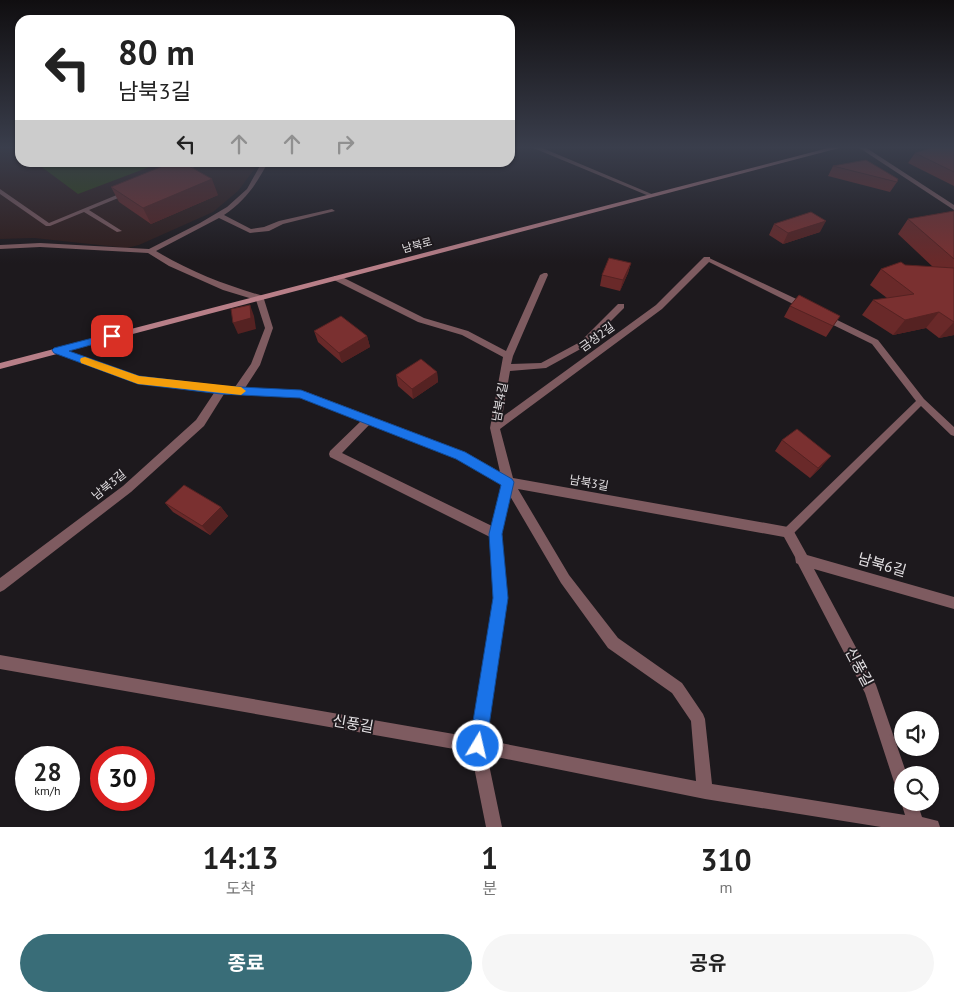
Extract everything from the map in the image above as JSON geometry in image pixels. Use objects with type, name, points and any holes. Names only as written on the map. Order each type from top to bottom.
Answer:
[{"type":"main road","name":"남북로","points":[[0,366],[688,186]]},
{"type":"street","points":[[150,251],[218,215],[236,203],[252,186]]},
{"type":"street","points":[[628,186],[651,195]]},
{"type":"street","points":[[920,186],[954,208]]},
{"type":"street","points":[[218,215],[250,232],[266,229],[281,222],[332,211]]},
{"type":"street","points":[[0,247],[40,245],[150,251],[172,264],[226,288],[260,298],[269,328],[255,365],[238,391]]},
{"type":"street","name":"금성2길","points":[[494,428],[659,307],[707,259]]},
{"type":"street","name":"남북4길","points":[[478,746],[501,598],[496,534],[508,482],[494,428],[508,356],[544,275]]},
{"type":"street","points":[[337,278],[421,320],[465,333],[508,356]]},
{"type":"street","points":[[506,368],[543,366],[583,344],[621,306]]},
{"type":"street","name":"남북3길","points":[[57,350],[138,380],[221,390],[301,394],[461,455],[508,482],[788,532]]},
{"type":"street","name":"남북3길","points":[[0,586],[127,489],[200,423],[221,390]]},
{"type":"street","points":[[368,420],[334,454],[496,534]]},
{"type":"street","points":[[508,482],[565,579],[613,643],[677,688],[698,719],[705,791]]},
{"type":"street","points":[[788,532],[800,559]]},
{"type":"street","name":"신풍길","points":[[800,559],[871,690],[897,766]]},
{"type":"street","name":"남북6길","points":[[800,559],[954,603]]},
{"type":"street","name":"신풍길","points":[[0,662],[478,746],[705,791],[925,826]]},
{"type":"street","points":[[478,746],[494,827]]},
{"type":"street","name":"신풍길","points":[[915,811],[925,826]]},
{"type":"lane","points":[[0,191],[48,225],[130,192]]},
{"type":"lane","points":[[85,210],[119,231]]},
{"type":"lane","points":[[707,259],[813,311]]},
{"type":"lane","points":[[822,316],[875,342],[921,401],[954,432]]},
{"type":"lane","points":[[788,532],[921,401]]},
{"type":"shaded area","points":[[0,186],[242,186],[213,212],[139,245],[127,248],[34,238],[0,239]]},
{"type":"green space","points":[[67,186],[100,186],[78,194]]},
{"type":"building","points":[[114,186],[196,186],[143,208],[111,187]]},
{"type":"building","points":[[954,211],[954,259],[908,219]]},
{"type":"building","points":[[811,212],[826,221],[788,233],[774,224]]},
{"type":"building","points":[[609,258],[631,263],[623,280],[602,275]]},
{"type":"building","points":[[901,262],[905,265],[954,268],[954,322],[939,312],[905,320],[873,300],[914,294],[881,269]]},
{"type":"building","points":[[799,295],[840,316],[833,326],[790,306]]},
{"type":"building","points":[[250,305],[251,318],[233,323],[231,309]]},
{"type":"building","points":[[341,316],[367,336],[339,353],[314,331]]},
{"type":"building","points":[[421,359],[437,372],[412,389],[396,375]]},
{"type":"building","points":[[797,429],[831,456],[818,468],[782,440]]},
{"type":"building","points":[[184,485],[221,507],[202,526],[165,503]]},
{"type":"slow traffic","points":[[85,360],[138,380],[241,391]]},
{"type":"route","points":[[112,336],[57,350],[138,380],[221,390],[301,394],[461,455],[508,482],[496,534],[501,598],[478,746]]}]
